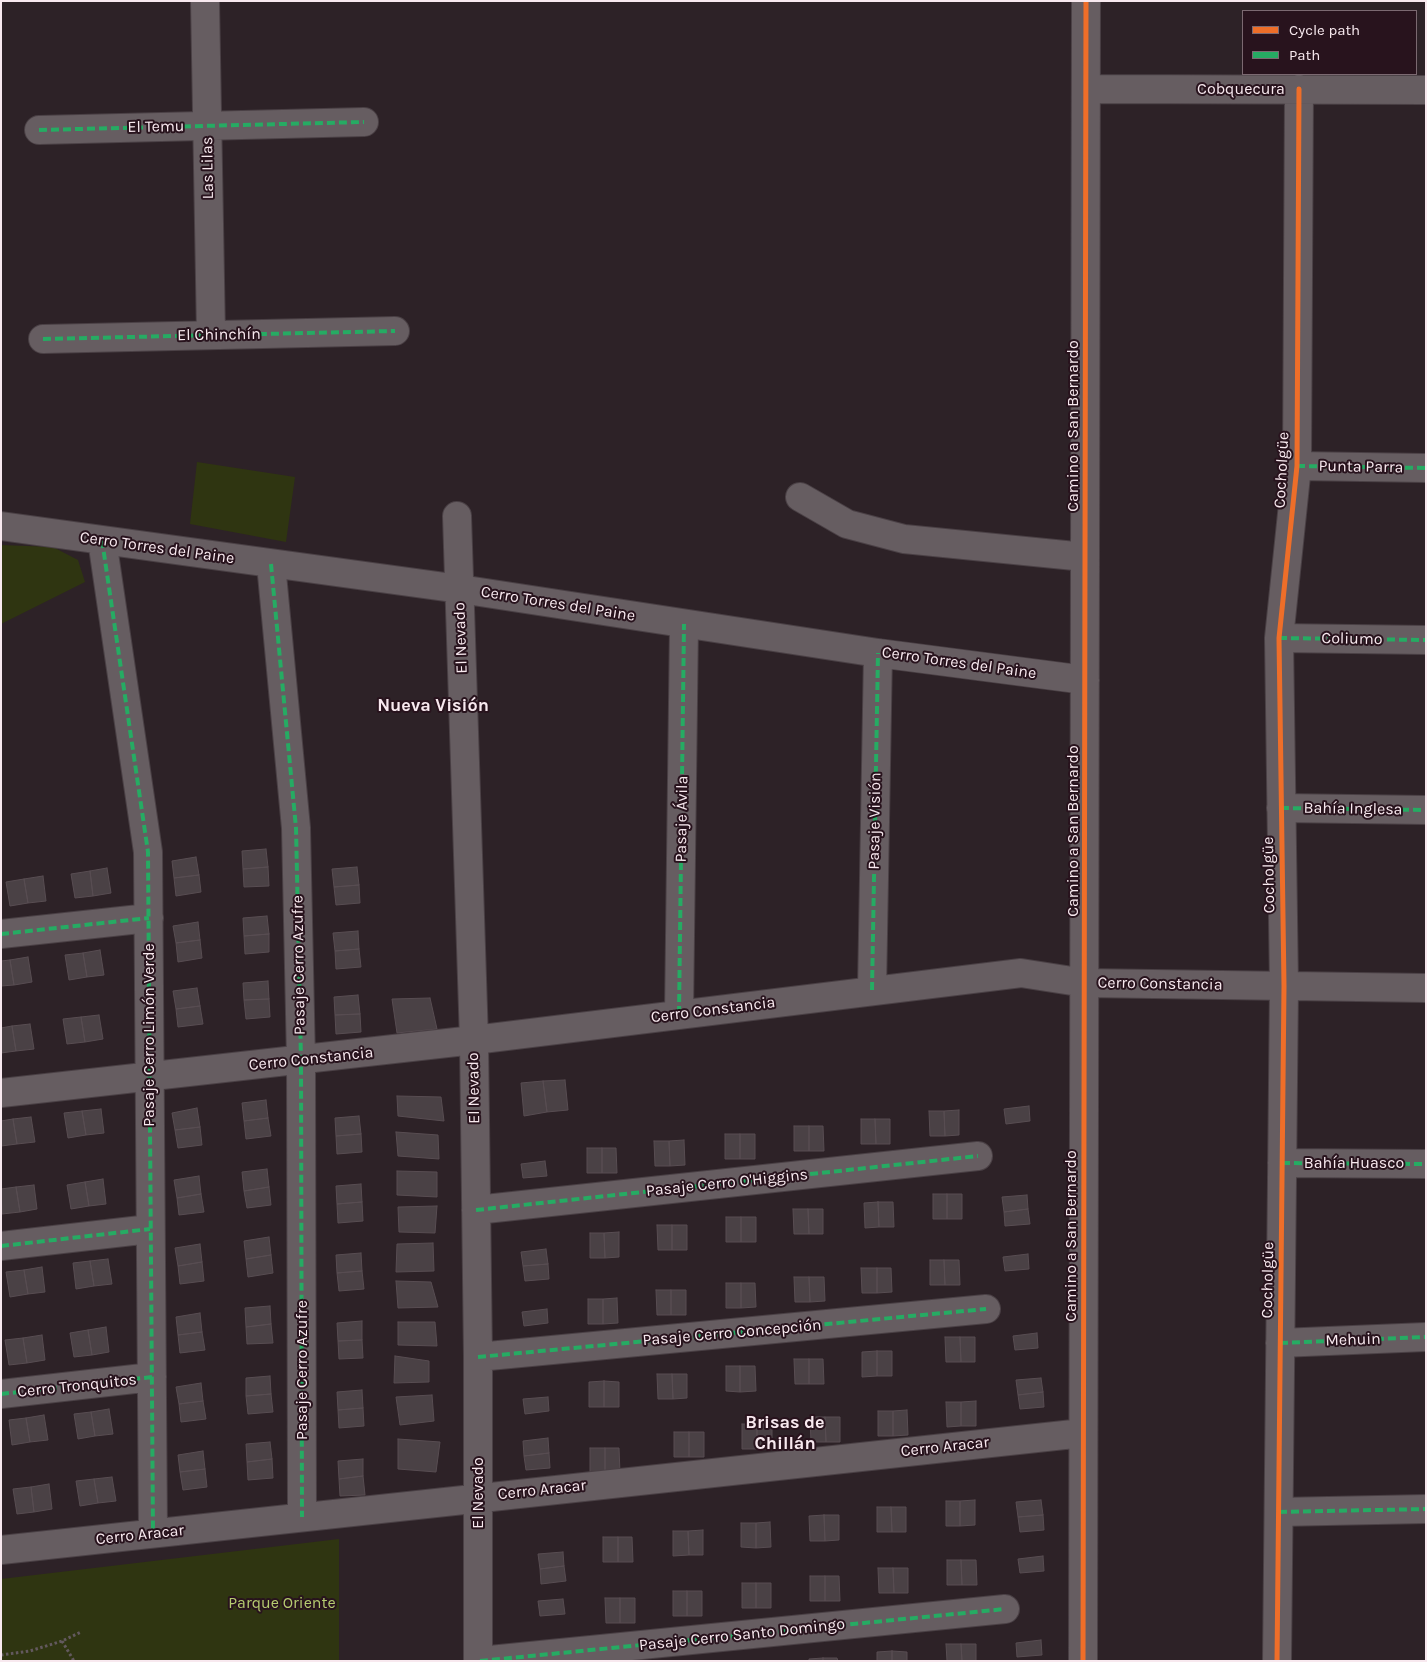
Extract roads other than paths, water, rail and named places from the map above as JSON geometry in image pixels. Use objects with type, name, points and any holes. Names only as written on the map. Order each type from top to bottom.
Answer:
[{"type":"street","name":"Las Lilas","points":[[205,1],[211,335]]},
{"type":"street","name":"Camino a San Bernardo","points":[[1082,1661],[1086,1]]},
{"type":"street","name":"Cobquecura","points":[[1086,89],[1426,90]]},
{"type":"street","name":"Cocholgüe","points":[[1277,1661],[1284,986],[1279,638],[1297,466],[1299,90]]},
{"type":"street","name":"El Temu","points":[[39,130],[364,122]]},
{"type":"street","name":"El Chinchín","points":[[42,339],[396,332]]},
{"type":"street","name":"Punta Parra","points":[[1297,466],[1426,468]]},
{"type":"street","points":[[800,497],[847,524],[904,539],[1085,557]]},
{"type":"street","name":"El Nevado","points":[[457,516],[474,1040],[479,1661]]},
{"type":"street","name":"Cerro Torres del Paine","points":[[1,526],[460,589],[878,653],[1085,680]]},
{"type":"street","name":"Pasaje Cerro Limón Verde","points":[[102,540],[148,852],[153,1533]]},
{"type":"street","name":"Pasaje Cerro Azufre","points":[[271,564],[296,828],[301,1060],[302,1517]]},
{"type":"street","name":"Pasaje Ávila","points":[[679,1014],[684,624]]},
{"type":"street","name":"Coliumo","points":[[1279,638],[1426,640]]},
{"type":"street","name":"Pasaje Visión","points":[[872,990],[878,653]]},
{"type":"street","name":"Bahía Inglesa","points":[[1281,808],[1426,810]]},
{"type":"street","points":[[1,934],[148,918]]},
{"type":"street","name":"Cerro Constancia","points":[[1,1093],[474,1040],[1021,972],[1085,983],[1426,988]]},
{"type":"street","name":"Pasaje Cerro O'Higgins","points":[[476,1210],[978,1156]]},
{"type":"street","name":"Bahía Huasco","points":[[1282,1162],[1426,1164]]},
{"type":"street","points":[[1,1246],[150,1229]]},
{"type":"street","name":"Pasaje Cerro Concepción","points":[[478,1356],[986,1309]]},
{"type":"street","name":"Mehuin","points":[[1280,1343],[1426,1337]]},
{"type":"street","name":"Cerro Tronquitos","points":[[1,1394],[152,1377]]},
{"type":"street","name":"Cerro Aracar","points":[[1,1550],[1083,1433]]},
{"type":"street","points":[[1278,1512],[1426,1509]]},
{"type":"street","name":"Pasaje Cerro Santo Domingo","points":[[479,1661],[1004,1609]]},
{"type":"district","name":"Nueva Visión","points":[[433,706]]},
{"type":"district","name":"Brisas de Chillán","points":[[785,1434]]},
{"type":"park label","name":"Parque Oriente","points":[[282,1603]]}]
